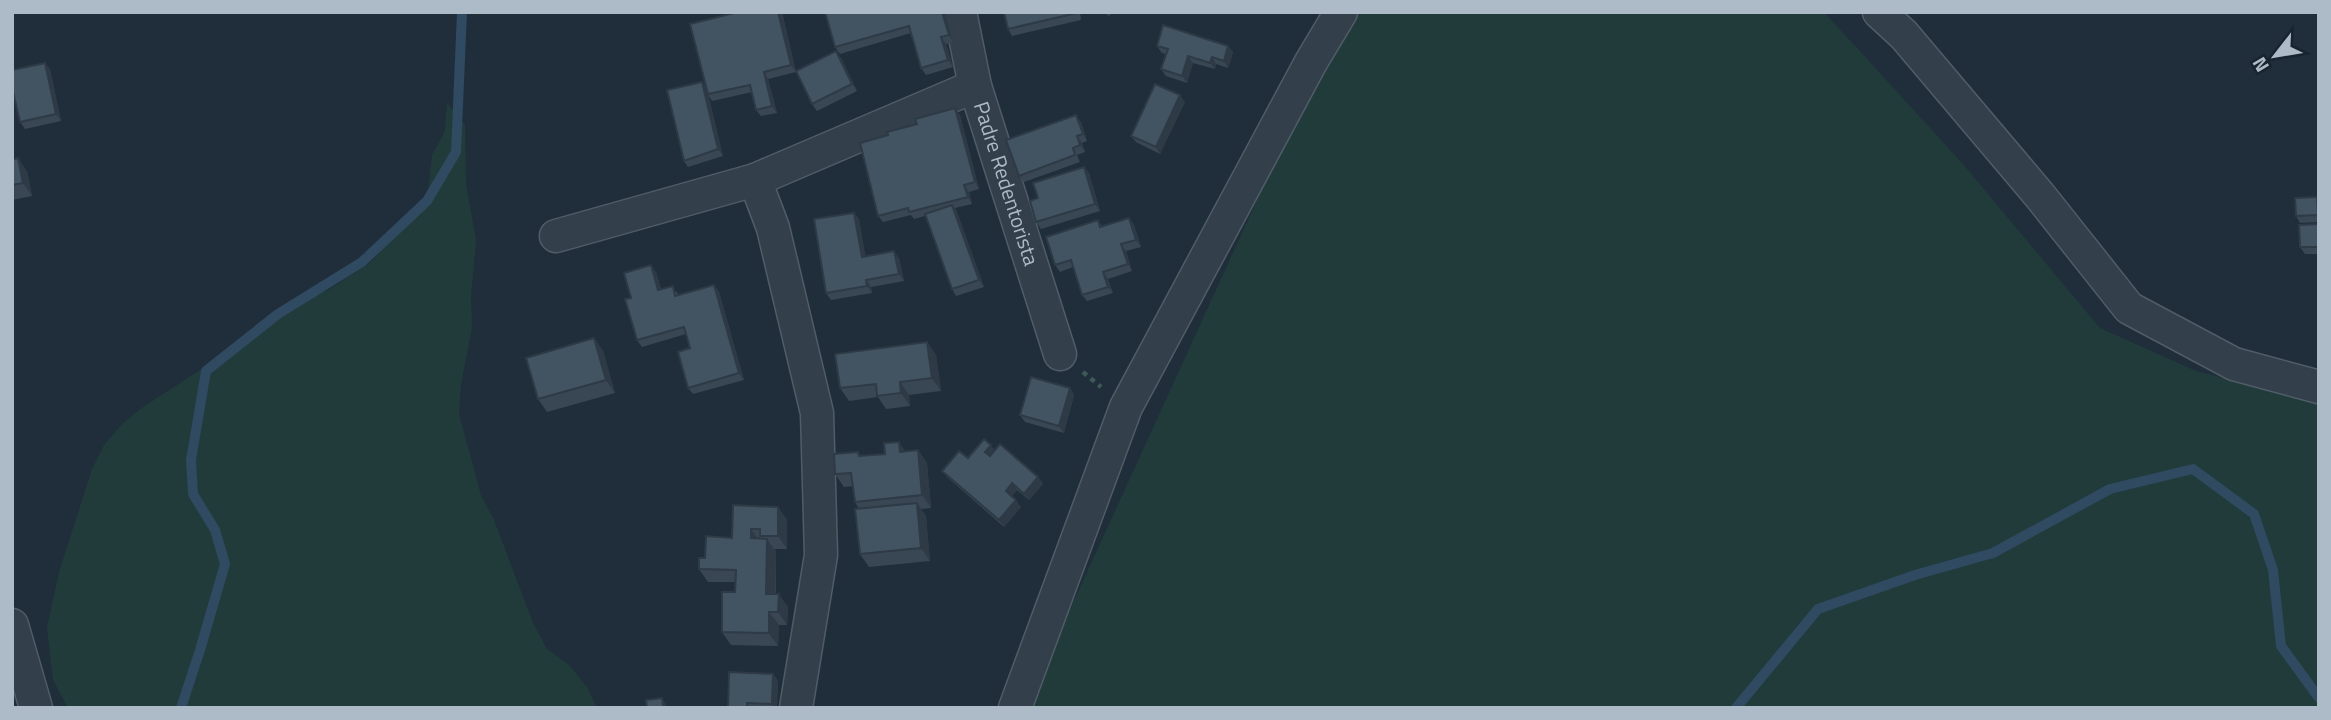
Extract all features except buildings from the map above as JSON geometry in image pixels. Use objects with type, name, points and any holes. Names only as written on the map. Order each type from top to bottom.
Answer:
[{"type":"street","name":"Padre Redentorista","points":[[960,12],[975,86],[1060,355]]},
{"type":"street","points":[[1015,708],[1126,407],[1311,62],[1341,12]]},
{"type":"street","points":[[1879,12],[1904,35],[2129,307],[2234,364],[2319,387]]},
{"type":"street","points":[[556,236],[755,180],[975,86]]},
{"type":"street","points":[[755,180],[773,228],[817,413],[821,555],[796,708]]},
{"type":"street","points":[[12,625],[36,708]]},
{"type":"path","points":[[1060,355],[1126,407]]},
{"type":"green space","points":[[1343,12],[1824,12],[1963,164],[2100,328],[2196,371],[2319,402],[2319,708],[1025,708]]},
{"type":"green space","points":[[447,103],[465,124],[466,183],[476,241],[471,298],[472,327],[461,385],[459,414],[481,495],[494,520],[533,623],[547,649],[569,665],[587,687],[597,708],[68,708],[53,680],[47,627],[59,572],[92,469],[104,445],[122,424],[143,407],[234,348],[276,311],[300,297],[327,291],[371,262],[427,201],[432,155],[445,131]]},
{"type":"waterway","points":[[181,708],[225,564],[215,530],[193,494],[191,460],[206,371],[278,314],[362,262],[427,201],[456,152],[462,12]]},
{"type":"waterway","points":[[1736,708],[1818,609],[1915,575],[1993,553],[2110,489],[2193,469],[2254,514],[2273,570],[2281,646],[2319,698]]}]
